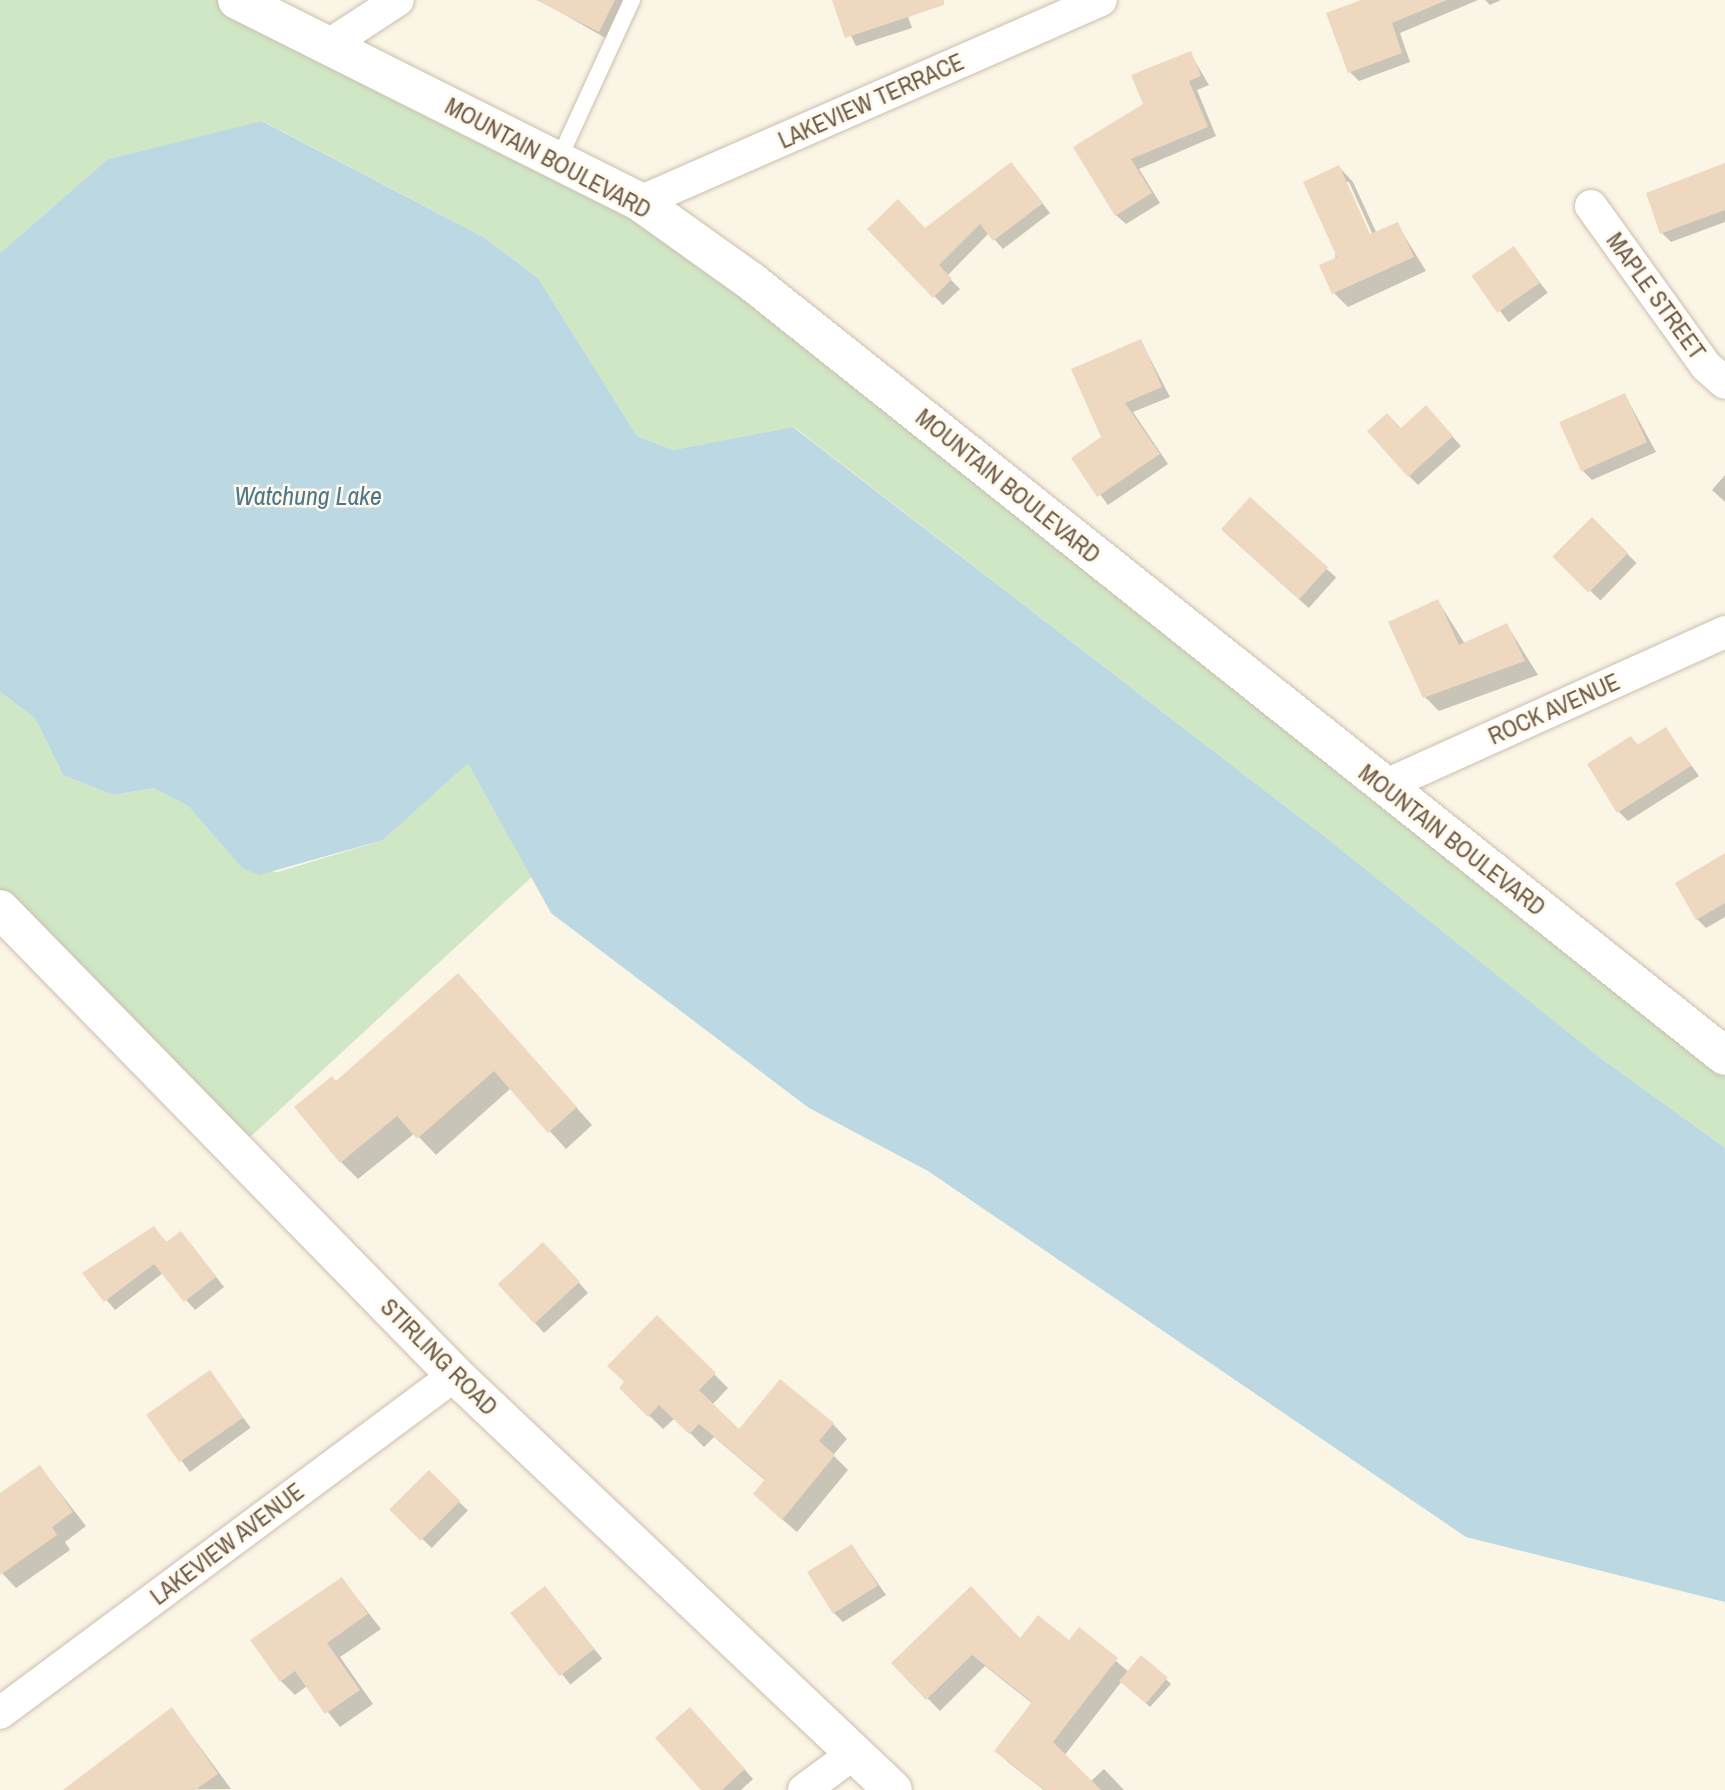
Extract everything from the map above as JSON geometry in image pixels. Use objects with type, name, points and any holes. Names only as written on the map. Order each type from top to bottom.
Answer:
[{"type":"street","name":"MOUNTAIN BOULEVARD","points":[[237,0],[640,202],[752,282],[1725,1056]]},
{"type":"street","points":[[329,45],[398,0]]},
{"type":"street","name":"LAKEVIEW TERRACE","points":[[640,202],[1101,0]]},
{"type":"street","name":"MAPLE STREET","points":[[1591,206],[1706,366],[1725,383]]},
{"type":"street","name":"ROCK AVENUE","points":[[1384,786],[1725,632]]},
{"type":"street","name":"STIRLING ROAD","points":[[0,909],[455,1374],[893,1790]]},
{"type":"street","name":"LAKEVIEW AVENUE","points":[[0,1713],[455,1374]]},
{"type":"street","points":[[804,1790],[853,1754]]},
{"type":"lane","points":[[558,161],[632,0]]},
{"type":"green space","points":[[0,0],[237,0],[640,202],[1725,1056],[1725,1148],[1598,1056],[1329,840],[794,427],[673,450],[637,436],[538,278],[485,238],[263,121],[108,159],[0,253]]},
{"type":"green space","points":[[0,692],[35,718],[63,775],[113,795],[154,788],[188,806],[242,868],[278,872],[383,840],[468,762],[535,874],[236,1150],[0,909]]},
{"type":"water","name":"Watchung Lake","points":[[262,121],[485,238],[538,278],[637,436],[673,450],[793,427],[1329,840],[1598,1056],[1725,1148],[1725,1602],[1466,1537],[928,1171],[809,1108],[551,913],[468,763],[383,840],[259,875],[242,868],[188,806],[154,788],[113,795],[63,775],[35,718],[0,692],[0,253],[108,159]]},
{"type":"building","points":[[536,0],[615,0],[599,32]]},
{"type":"building","points":[[832,0],[944,0],[944,5],[845,38]]},
{"type":"building","points":[[1361,0],[1447,0],[1392,23],[1402,53],[1348,73],[1326,13]]},
{"type":"building","points":[[1191,51],[1201,76],[1189,81],[1208,127],[1131,159],[1152,193],[1115,216],[1073,147],[1143,104],[1131,75]]},
{"type":"building","points":[[1011,162],[1043,203],[993,241],[980,224],[939,265],[952,279],[933,298],[867,229],[898,199],[925,228]]},
{"type":"building","points":[[1725,163],[1725,210],[1660,234],[1646,193]]},
{"type":"building","points":[[1339,165],[1370,234],[1398,222],[1414,257],[1332,294],[1319,265],[1337,257],[1303,182]]},
{"type":"building","points":[[1514,246],[1540,283],[1497,313],[1471,276]]},
{"type":"building","points":[[1141,339],[1162,387],[1125,403],[1160,454],[1097,497],[1071,458],[1101,437],[1071,369]]},
{"type":"building","points":[[1625,393],[1647,442],[1581,472],[1559,422]]},
{"type":"building","points":[[1426,405],[1453,436],[1408,477],[1367,431],[1387,413],[1401,428]]},
{"type":"building","points":[[1250,497],[1328,567],[1299,599],[1221,529]]},
{"type":"building","points":[[1592,517],[1628,553],[1588,593],[1552,557]]},
{"type":"building","points":[[1438,599],[1459,645],[1507,623],[1525,661],[1423,698],[1388,622]]},
{"type":"building","points":[[1666,727],[1691,766],[1617,813],[1587,764],[1631,736],[1637,745]]},
{"type":"building","points":[[1725,853],[1725,903],[1696,920],[1675,883]]},
{"type":"building","points":[[458,973],[577,1107],[548,1133],[494,1071],[417,1139],[397,1116],[340,1163],[294,1107],[332,1076],[336,1081]]},
{"type":"building","points":[[154,1226],[166,1242],[181,1231],[216,1277],[184,1302],[154,1264],[104,1302],[82,1273]]},
{"type":"building","points":[[543,1242],[580,1281],[534,1324],[498,1284]]},
{"type":"building","points":[[657,1315],[716,1373],[699,1390],[739,1429],[780,1379],[834,1423],[819,1441],[835,1455],[782,1520],[753,1494],[765,1479],[699,1424],[689,1434],[659,1405],[648,1417],[619,1388],[624,1382],[607,1366]]},
{"type":"building","points":[[210,1370],[243,1418],[179,1462],[146,1415]]},
{"type":"building","points":[[40,1465],[73,1512],[52,1527],[57,1535],[0,1575],[0,1493]]},
{"type":"building","points":[[429,1470],[460,1501],[421,1541],[389,1510]]},
{"type":"building","points":[[852,1544],[878,1586],[833,1614],[807,1572]]},
{"type":"building","points":[[342,1577],[368,1614],[327,1643],[360,1690],[325,1714],[295,1671],[280,1682],[250,1640]]},
{"type":"building","points":[[545,1586],[594,1649],[560,1676],[510,1613]]},
{"type":"building","points":[[971,1586],[1020,1638],[1038,1615],[1069,1640],[1079,1627],[1118,1658],[1053,1742],[1101,1790],[1045,1790],[994,1751],[1032,1702],[972,1655],[926,1700],[891,1663]]},
{"type":"building","points":[[1141,1655],[1168,1677],[1146,1704],[1119,1681]]},
{"type":"building","points":[[172,1707],[218,1774],[195,1790],[63,1790]]},
{"type":"building","points":[[690,1707],[745,1769],[722,1790],[701,1790],[655,1738]]}]
